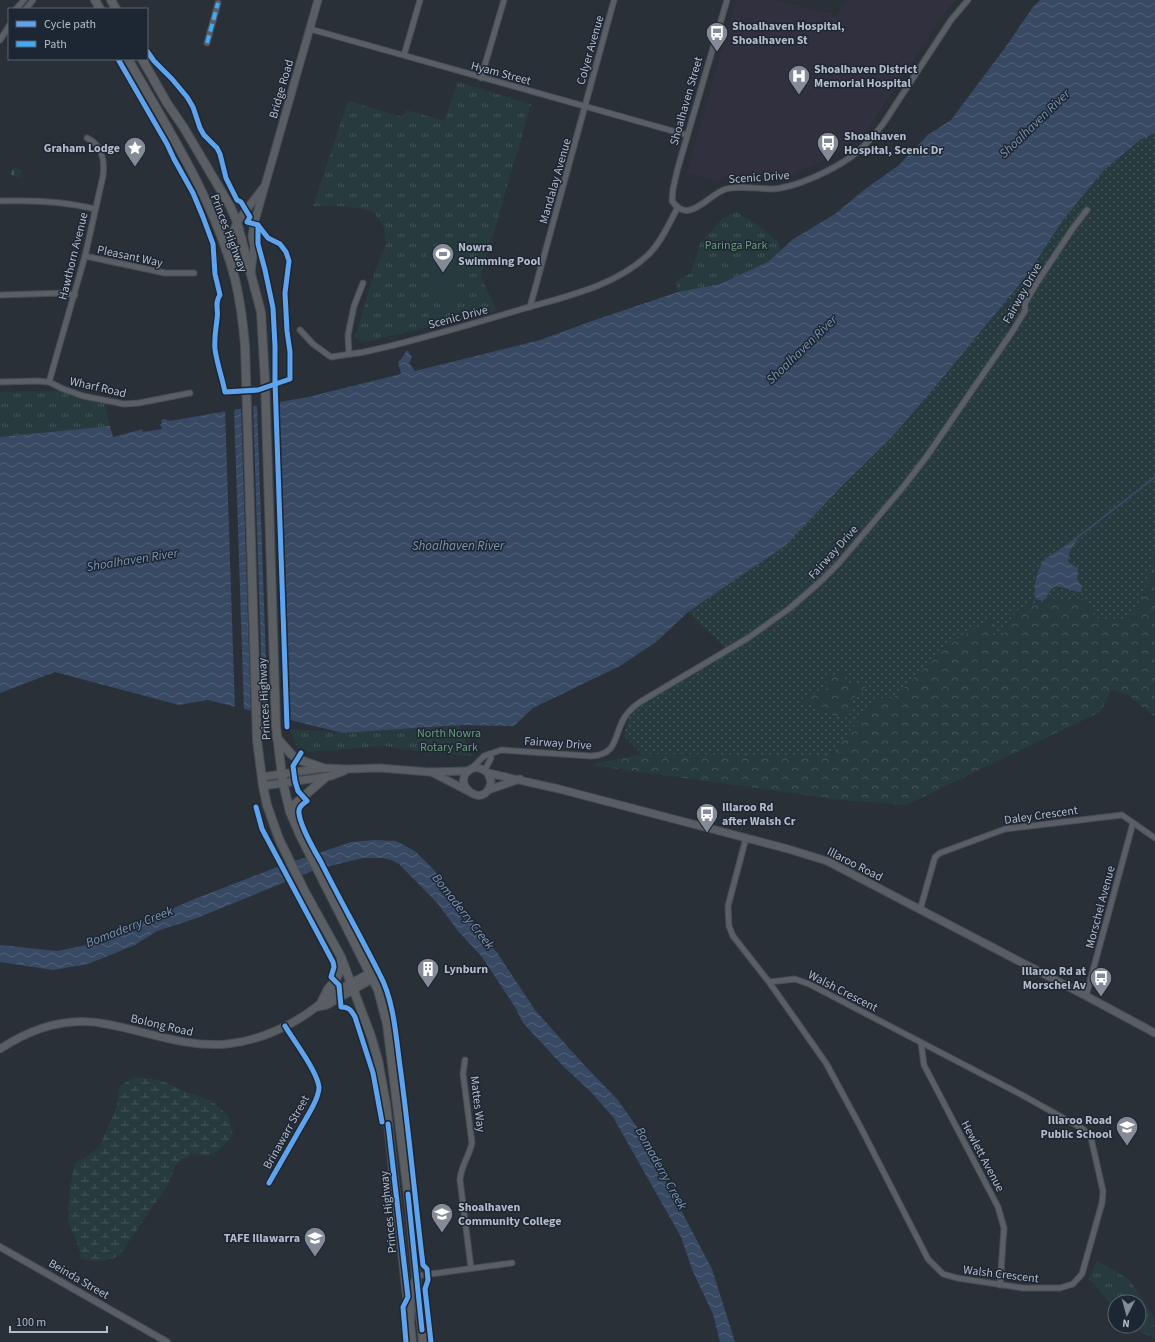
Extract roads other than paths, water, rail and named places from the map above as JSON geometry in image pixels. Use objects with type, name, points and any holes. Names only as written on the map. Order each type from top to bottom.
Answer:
[{"type":"highway","name":"Princes Highway","points":[[129,60],[184,156],[216,225],[235,279],[242,314],[245,345],[257,740],[262,782],[269,810],[279,839],[305,892],[341,957],[371,1036],[382,1079],[411,1338]]},
{"type":"highway","name":"Princes Highway","points":[[143,60],[230,206],[237,222],[260,312],[265,381],[276,727],[283,783],[290,812],[306,847],[378,990],[387,1024],[423,1342]]},
{"type":"highway","points":[[277,737],[297,759],[324,768]]},
{"type":"highway","points":[[290,812],[300,800],[326,777]]},
{"type":"highway","points":[[319,1004],[335,981],[341,968],[341,957]]},
{"type":"main road","name":"Bridge Road","points":[[251,273],[254,246],[252,236],[318,0]]},
{"type":"main road","name":"Bridge Road","points":[[226,251],[237,222],[266,184]]},
{"type":"main road","name":"Illaroo Road","points":[[262,782],[282,774],[324,768],[348,770],[380,768],[429,772],[470,770],[480,768],[814,856],[827,861],[1155,1033]]},
{"type":"main road","name":"Illaroo Road","points":[[262,782],[283,783],[326,777],[348,770]]},
{"type":"main road","points":[[468,791],[465,787],[464,779],[470,770]]},
{"type":"main road","points":[[487,771],[492,782],[488,790]]},
{"type":"main road","name":"Illaroo Road","points":[[429,772],[475,795],[480,795],[488,790],[520,779]]},
{"type":"main road","name":"Bolong Road","points":[[0,1049],[30,1032],[48,1026],[69,1022],[105,1024],[171,1040],[205,1045],[238,1042],[272,1033],[319,1004],[371,976]]},
{"type":"street","points":[[17,8],[24,0]]},
{"type":"street","points":[[27,8],[33,0]]},
{"type":"street","points":[[404,55],[420,0]]},
{"type":"street","points":[[481,78],[504,0]]},
{"type":"street","name":"Colyer Avenue","points":[[584,106],[614,0]]},
{"type":"street","name":"Shoalhaven Street","points":[[678,207],[672,201],[677,170],[726,0]]},
{"type":"street","name":"Scenic Drive","points":[[300,330],[313,344],[331,357],[362,352],[466,326],[600,284],[635,265],[650,253],[659,242],[678,207],[686,211],[691,210],[717,193],[731,188],[772,189],[798,184],[851,157],[876,133],[951,20],[968,0]]},
{"type":"street","points":[[207,43],[218,2]]},
{"type":"street","points":[[0,40],[8,28]]},
{"type":"street","name":"Hyam Street","points":[[310,28],[687,136]]},
{"type":"street","name":"Mandalay Avenue","points":[[530,307],[585,111],[584,106]]},
{"type":"street","name":"Hawthorn Avenue","points":[[49,382],[85,256],[103,176],[104,166],[98,146],[94,141],[87,138]]},
{"type":"street","points":[[0,201],[28,200],[59,202],[95,209]]},
{"type":"street","name":"Fairway Drive","points":[[489,754],[501,750],[591,756],[603,754],[612,748],[622,721],[631,709],[646,698],[748,638],[807,594],[839,563],[900,492],[927,456],[1012,332],[1025,311],[1025,303],[1038,281],[1073,228],[1087,210]]},
{"type":"street","name":"Pleasant Way","points":[[85,256],[165,274],[194,273]]},
{"type":"street","points":[[349,354],[348,335],[354,306],[363,283]]},
{"type":"street","points":[[0,295],[75,294]]},
{"type":"street","points":[[0,382],[49,382]]},
{"type":"street","name":"Wharf Road","points":[[49,382],[83,396],[124,404],[139,403],[190,393]]},
{"type":"street","points":[[470,770],[484,756],[489,754],[491,758],[487,771]]},
{"type":"street","name":"Daley Crescent","points":[[920,910],[935,857],[940,853],[1005,829],[1122,815],[1155,838]]},
{"type":"street","name":"Morschel Avenue","points":[[1086,996],[1133,823]]},
{"type":"street","name":"Walsh Crescent","points":[[746,838],[728,906],[729,926],[733,936],[769,982],[826,1063],[928,1259],[943,1274],[957,1278],[1023,1288],[1060,1288],[1072,1284],[1082,1274],[1102,1203],[1103,1192],[1091,1138],[1083,1129],[1022,1095],[809,984],[795,979],[769,982]]},
{"type":"street","name":"Brinawarr Street","points":[[269,1183],[312,1108],[317,1098],[319,1088],[316,1076],[285,1026]]},
{"type":"street","name":"Hewlett Avenue","points":[[921,1043],[924,1065],[998,1207],[1004,1228],[1000,1285]]},
{"type":"street","name":"Mattes Way","points":[[465,1060],[463,1074],[472,1144],[462,1166],[460,1180],[471,1268]]},
{"type":"street","name":"Beinda Street","points":[[0,1248],[167,1342]]},
{"type":"street","points":[[411,1338],[413,1308],[412,1285],[416,1276],[512,1263]]},
{"type":"water","name":"Shoalhaven River","points":[[1040,0],[1155,0],[1155,133],[1140,140],[1104,170],[1063,220],[1028,274],[935,387],[892,437],[844,484],[785,546],[688,612],[656,642],[620,666],[533,708],[514,726],[459,725],[343,733],[208,700],[179,705],[55,672],[0,693],[0,437],[110,426],[113,437],[162,424],[161,420],[165,419],[170,421],[308,397],[401,374],[398,362],[407,350],[412,357],[409,363],[415,371],[540,340],[678,292],[720,284],[768,262],[792,240],[835,214],[864,190],[899,165],[928,135],[951,120],[1007,45],[1033,7]]},
{"type":"water","points":[[1077,537],[1078,538],[1070,551],[1068,561],[1078,568],[1077,579],[1082,587],[1081,592],[1062,587],[1055,587],[1043,601],[1036,599],[1036,578],[1044,560]]},
{"type":"water","name":"Bomaderry Creek","points":[[375,840],[396,841],[415,851],[433,869],[498,954],[535,1010],[617,1099],[637,1127],[712,1269],[735,1342],[720,1342],[713,1314],[693,1272],[681,1237],[613,1117],[590,1091],[563,1066],[523,1023],[515,1007],[482,957],[458,931],[438,904],[399,864],[382,858],[363,858],[317,869],[197,918],[157,931],[135,945],[88,964],[53,970],[0,962],[0,945],[57,951],[92,944],[192,900],[277,867],[351,842]]},
{"type":"waterway","points":[[1078,537],[1155,477]]},
{"type":"place","name":"Shoalhaven Hospital, Shoalhaven St","points":[[717,52]]},
{"type":"place","name":"Shoalhaven District Memorial Hospital","points":[[799,96]]},
{"type":"place","name":"Shoalhaven Hospital, Scenic Dr","points":[[828,162]]},
{"type":"place","name":"Graham Lodge","points":[[135,168]]},
{"type":"place","name":"Nowra Swimming Pool","points":[[443,274]]},
{"type":"place","name":"Illaroo Rd after Walsh Cr","points":[[707,834]]},
{"type":"place","name":"Lynburn","points":[[428,988]]},
{"type":"place","name":"Illaroo Rd at Morschel Av","points":[[1101,998]]},
{"type":"place","name":"Illaroo Road Public School","points":[[1127,1146]]},
{"type":"place","name":"Shoalhaven Community College","points":[[442,1234]]},
{"type":"place","name":"TAFE Illawarra","points":[[315,1258]]},
{"type":"park label","name":"Paringa Park","points":[[736,245]]},
{"type":"park label","name":"North Nowra Rotary Park","points":[[449,740]]}]
